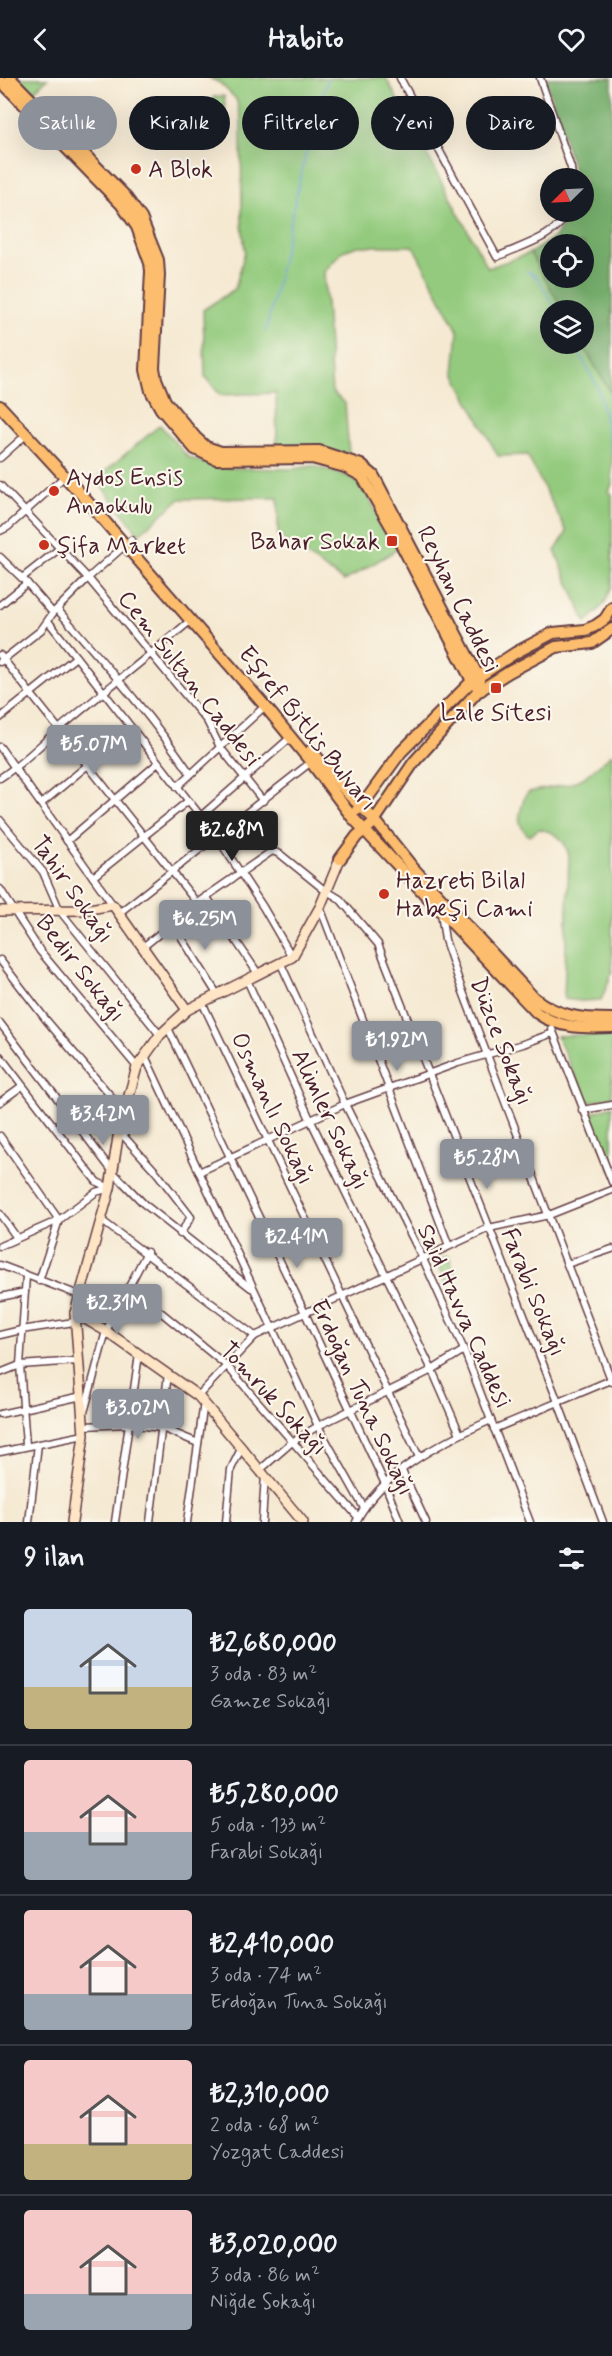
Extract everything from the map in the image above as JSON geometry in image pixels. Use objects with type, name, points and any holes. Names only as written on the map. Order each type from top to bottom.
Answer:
[{"type":"main road","name":"Reyhan Caddesi","points":[[10,78],[25,96]]},
{"type":"main road","name":"Reyhan Caddesi","points":[[0,80],[18,96]]},
{"type":"main road","name":"Reyhan Caddesi","points":[[74,150],[129,214],[158,260],[154,368],[160,392],[171,409],[196,438],[213,450],[319,451],[361,465],[368,470],[378,482],[469,658],[475,679]]},
{"type":"main road","name":"Reyhan Caddesi","points":[[149,249],[151,271],[146,370],[151,391],[161,410],[195,449],[216,459],[312,458],[345,467],[362,476],[481,690]]},
{"type":"main road","name":"Eşref Bitlis Bulvarı","points":[[0,397],[350,796],[374,819],[444,909],[537,1013],[550,1021],[583,1027],[612,1027]]},
{"type":"main road","name":"Eşref Bitlis Bulvarı","points":[[0,406],[128,542],[291,737],[363,830],[542,1004],[572,1017],[612,1019]]},
{"type":"main road","points":[[72,1522],[84,1430],[75,1318],[79,1295],[110,1188],[119,1131],[137,1067],[160,1035],[187,1010],[292,957],[327,891],[351,829],[351,817],[361,807],[400,752],[475,679],[553,633],[585,630],[595,626],[605,619],[612,608]]},
{"type":"main road","points":[[340,859],[363,830],[369,827],[414,762],[481,690],[556,647],[592,643],[612,629]]},
{"type":"main road","points":[[469,658],[499,663]]},
{"type":"main road","points":[[350,796],[366,795],[373,790]]},
{"type":"main road","points":[[340,859],[355,843],[376,842]]},
{"type":"main road","points":[[0,911],[60,911],[113,904],[187,1010]]},
{"type":"main road","points":[[75,1318],[106,1331],[201,1399],[301,1521]]},
{"type":"street","points":[[400,78],[497,257],[549,233],[561,222]]},
{"type":"street","points":[[540,78],[571,168]]},
{"type":"street","points":[[0,458],[27,434]]},
{"type":"street","points":[[0,531],[8,527],[65,476]]},
{"type":"street","name":"Cem Sultan Caddesi","points":[[0,485],[88,578],[152,654],[207,721],[220,747],[263,801]]},
{"type":"street","points":[[128,542],[88,578],[55,611],[40,630],[1,659],[197,903]]},
{"type":"street","points":[[0,605],[60,548]]},
{"type":"street","points":[[2,559],[55,611],[120,681],[169,742],[190,773]]},
{"type":"street","points":[[0,569],[2,559]]},
{"type":"street","points":[[0,778],[15,768],[58,729],[120,681],[191,620]]},
{"type":"street","points":[[48,621],[217,837],[292,957]]},
{"type":"street","points":[[0,718],[76,657]]},
{"type":"street","points":[[177,787],[265,706]]},
{"type":"street","points":[[41,804],[131,729]]},
{"type":"street","points":[[200,817],[291,737]]},
{"type":"street","points":[[0,747],[113,904]]},
{"type":"street","points":[[119,913],[311,762]]},
{"type":"street","points":[[67,841],[158,764]]},
{"type":"street","points":[[93,877],[188,801]]},
{"type":"street","name":"Tahir Sokağı","points":[[0,820],[43,872],[60,911],[160,1035]]},
{"type":"street","name":"Farabi Sokağı","points":[[240,871],[269,851],[280,854],[327,891],[340,898],[378,944],[603,1522]]},
{"type":"street","points":[[143,947],[240,871]]},
{"type":"street","name":"Bedir Sokağı","points":[[0,890],[40,951],[137,1067]]},
{"type":"street","points":[[207,896],[259,975]]},
{"type":"street","points":[[320,907],[449,1246]]},
{"type":"street","name":"Düzce Sokağı","points":[[444,909],[445,940],[611,1381]]},
{"type":"street","points":[[172,922],[217,994]]},
{"type":"street","points":[[0,960],[125,1113]]},
{"type":"street","name":"Said Havva Caddesi","points":[[281,964],[345,1104],[423,1259],[464,1350],[530,1522]]},
{"type":"street","name":"Alimler Sokağı","points":[[247,980],[310,1119],[432,1370],[460,1434]]},
{"type":"street","name":"Osmanlı Sokağı","points":[[202,1002],[419,1457]]},
{"type":"street","points":[[550,1021],[582,1110],[612,1182]]},
{"type":"street","points":[[0,1023],[113,1172],[144,1204],[254,1290]]},
{"type":"street","name":"Erdoğan Tuna Sokağı","points":[[168,1028],[305,1313],[385,1484],[400,1522]]},
{"type":"street","points":[[199,1172],[345,1104],[429,1073],[553,1033]]},
{"type":"street","points":[[0,1056],[97,1182],[110,1188]]},
{"type":"street","points":[[145,1056],[318,1426],[364,1508]]},
{"type":"street","points":[[0,1102],[22,1086]]},
{"type":"street","points":[[582,1110],[612,1105]]},
{"type":"street","points":[[119,1131],[157,1173],[191,1217],[180,1234]]},
{"type":"street","points":[[0,1136],[59,1220]]},
{"type":"street","points":[[0,1246],[59,1220],[96,1192],[110,1188]]},
{"type":"street","points":[[187,1522],[198,1443],[201,1399],[255,1336],[489,1228],[549,1215],[612,1190]]},
{"type":"street","points":[[0,1214],[17,1238]]},
{"type":"street","points":[[39,1281],[59,1220]]},
{"type":"street","points":[[101,1220],[147,1252],[255,1336]]},
{"type":"street","points":[[567,1264],[612,1249]]},
{"type":"street","points":[[83,1416],[106,1331],[147,1252]]},
{"type":"street","points":[[0,1265],[79,1295]]},
{"type":"street","points":[[26,1276],[20,1365],[26,1445]]},
{"type":"street","name":"Tomruk Sokağı","points":[[130,1287],[227,1366],[357,1520]]},
{"type":"street","points":[[0,1297],[25,1292]]},
{"type":"street","points":[[0,1335],[75,1318]]},
{"type":"street","points":[[262,1522],[263,1472],[292,1442],[349,1409],[432,1370],[464,1350]]},
{"type":"street","points":[[115,1522],[139,1354]]},
{"type":"street","points":[[0,1373],[20,1365],[78,1361]]},
{"type":"street","points":[[150,1522],[168,1374]]},
{"type":"street","points":[[494,1429],[611,1381]]},
{"type":"street","points":[[0,1414],[82,1396]]},
{"type":"street","points":[[357,1520],[364,1508],[385,1484],[419,1457],[491,1420]]},
{"type":"street","points":[[0,1452],[38,1444],[84,1430],[128,1424],[162,1428],[198,1443]]},
{"type":"street","points":[[29,1522],[38,1444]]},
{"type":"street","points":[[226,1522],[231,1468],[242,1447]]},
{"type":"street","points":[[402,1471],[426,1522]]},
{"type":"green space","points":[[16,78],[48,78],[31,94]]},
{"type":"green space","points":[[209,78],[386,78],[396,96],[371,96],[371,150],[425,150],[488,268],[530,253],[540,270],[540,288],[551,288],[558,300],[540,300],[540,354],[589,354],[612,395],[612,484],[609,492],[612,494],[612,587],[604,604],[586,623],[555,551],[567,532],[527,455],[498,456],[454,373],[458,331],[413,246],[358,246],[343,251],[324,272],[332,392],[345,403],[349,454],[277,445],[276,393],[220,395],[205,376],[203,310],[235,289],[245,251],[242,223],[241,118],[236,99],[220,83]]},
{"type":"green space","points":[[545,78],[612,78],[612,395],[588,354],[594,354],[594,300],[557,300],[550,288],[594,288],[594,234],[557,234],[565,222],[594,222],[594,168],[573,168],[556,113],[556,96],[551,96]]},
{"type":"green space","points":[[540,246],[540,270],[530,253]]},
{"type":"green space","points":[[160,425],[188,457],[217,468],[292,469],[313,466],[347,476],[362,486],[398,549],[344,581],[278,536],[278,498],[180,499],[139,534],[96,479]]},
{"type":"green space","points":[[612,754],[612,973],[601,1000],[564,999],[569,856],[565,845],[555,834],[539,829],[529,836],[521,826],[520,813],[525,796],[529,792],[569,784],[583,778]]},
{"type":"green space","points":[[612,1034],[612,1097],[587,1103],[557,1036]]},
{"type":"green space","points":[[612,1106],[612,1172],[588,1114]]},
{"type":"green space","points":[[448,1256],[457,1278],[446,1282],[437,1261]]},
{"type":"waterway","points":[[266,331],[309,140],[328,78]]},
{"type":"waterway","points":[[527,271],[538,278],[550,300]]},
{"type":"waterway","points":[[579,354],[598,388],[612,453]]},
{"type":"place","name":"A Blok","points":[[136,169]]},
{"type":"place","name":"Aydos Ensis Anaokulu","points":[[54,491]]},
{"type":"place","name":"Bahar Sokak","points":[[392,541]]},
{"type":"place","name":"şifa Market","points":[[44,545]]},
{"type":"place","name":"Lale Sitesi","points":[[496,688]]},
{"type":"place","name":"Hazreti Bilal Habeşi Cami","points":[[384,894]]}]
